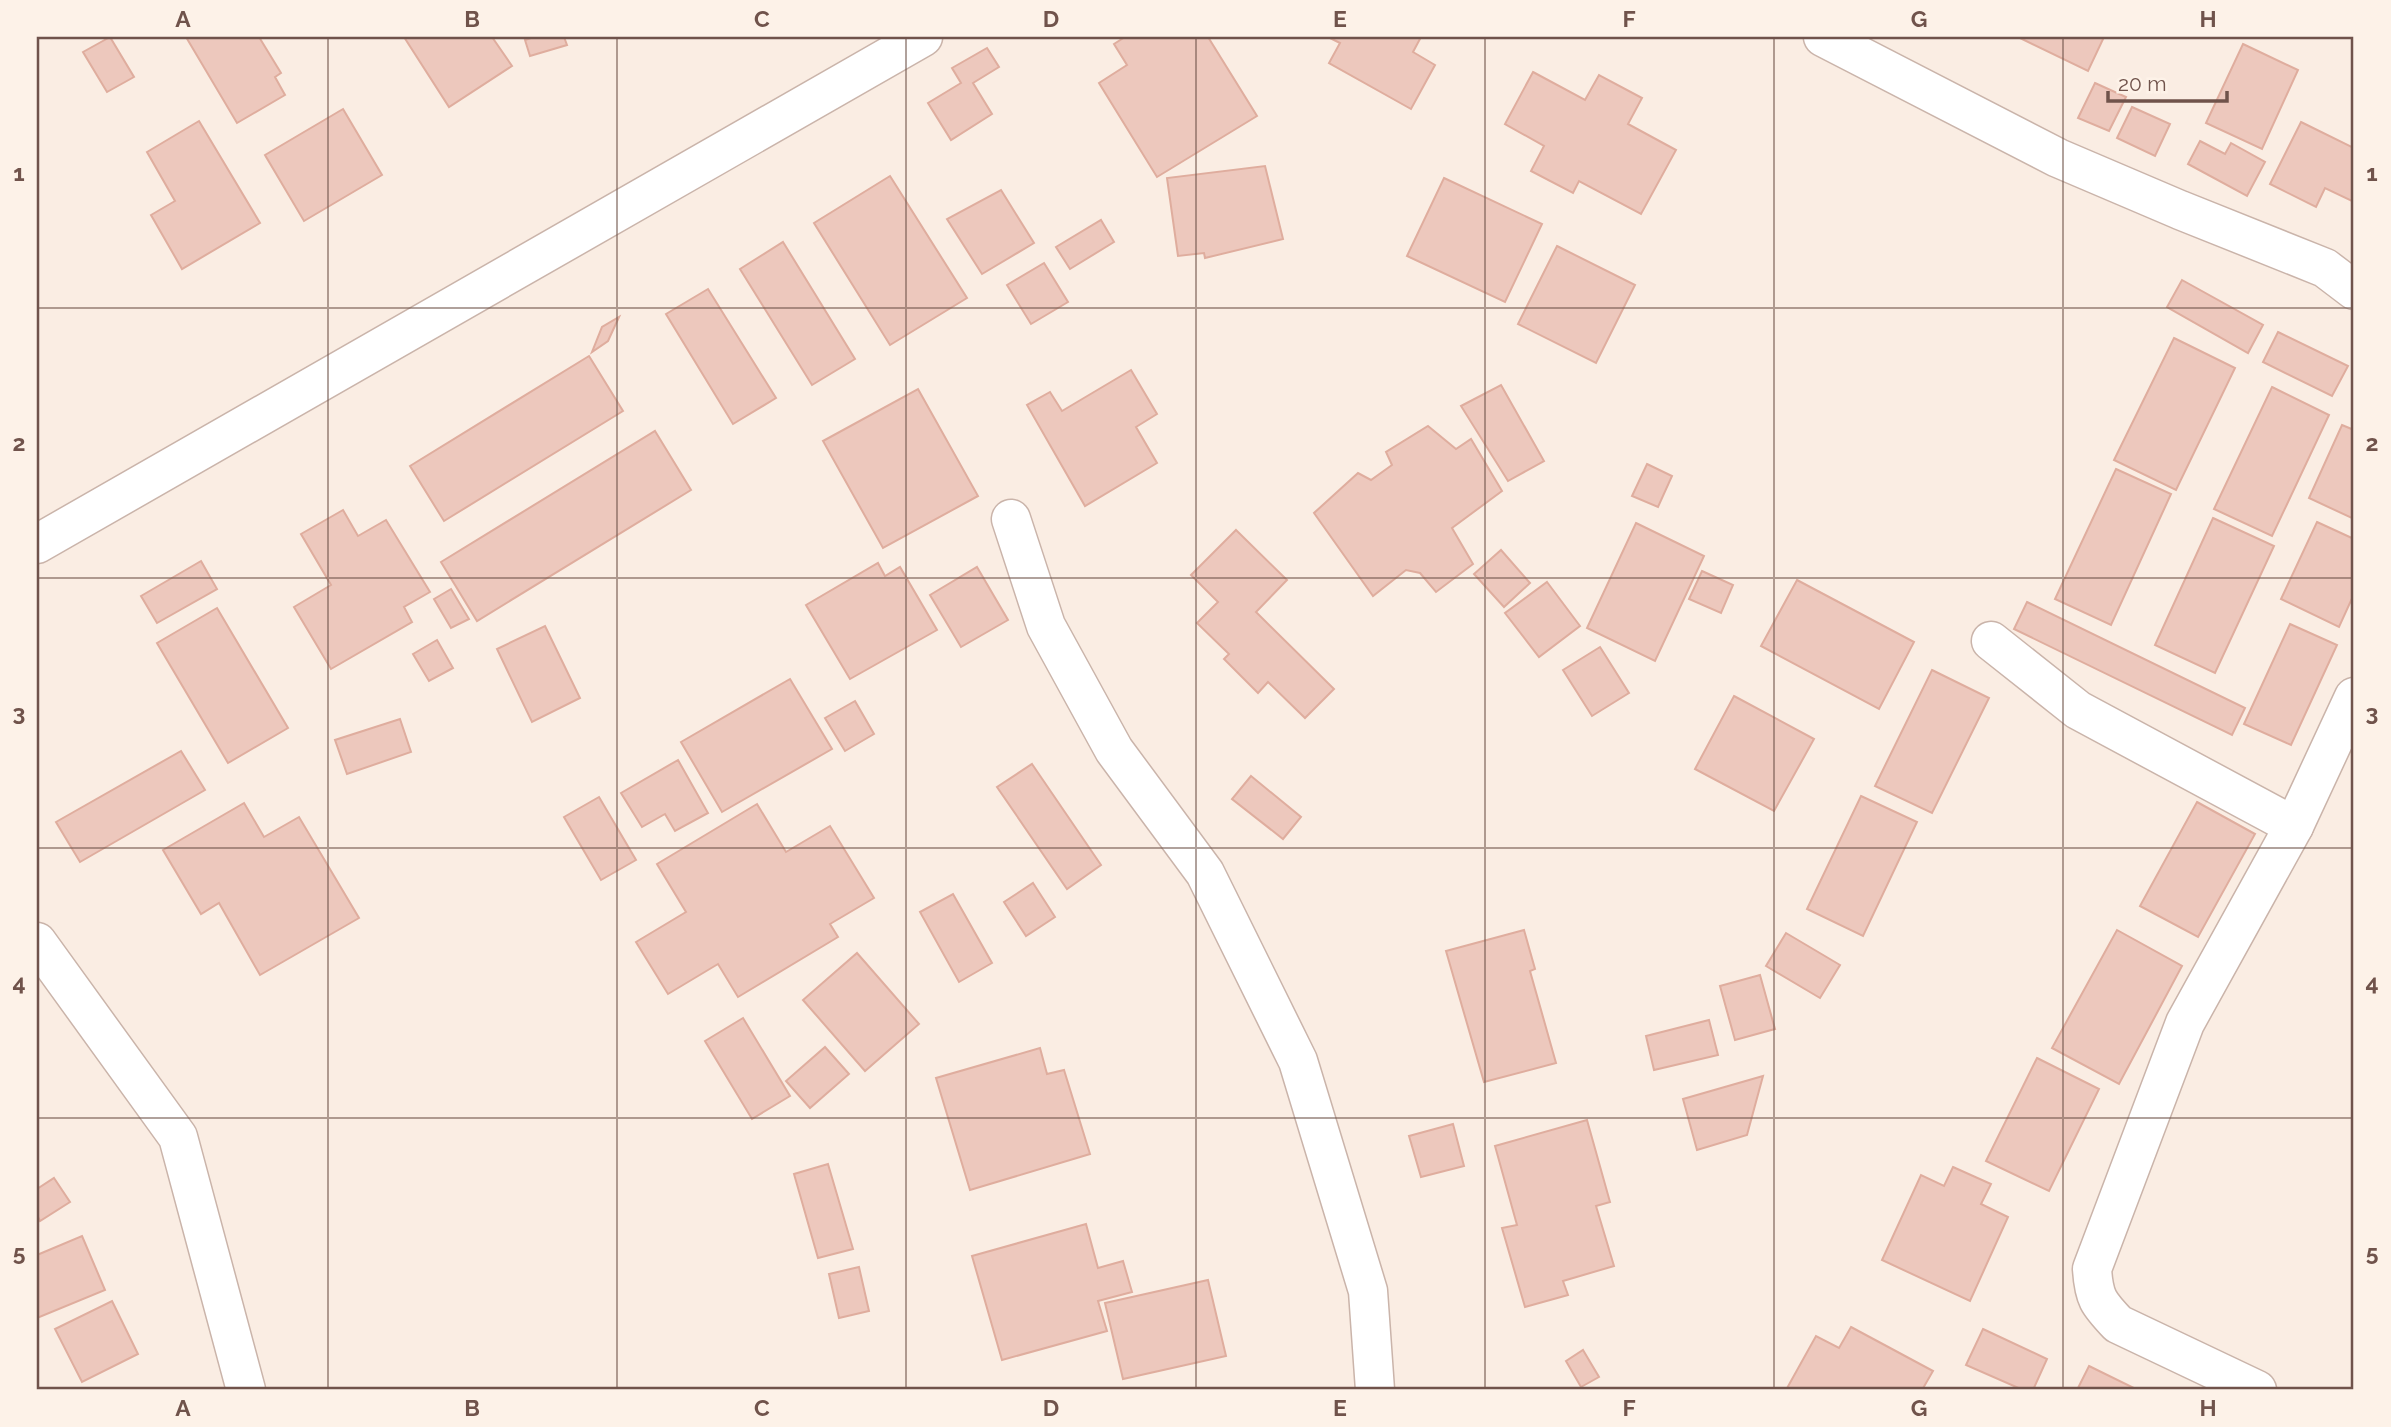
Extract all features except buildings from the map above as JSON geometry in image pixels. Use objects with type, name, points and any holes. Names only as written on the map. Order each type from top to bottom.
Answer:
[{"type":"street","points":[[37,544],[923,37]]},
{"type":"street","points":[[1823,37],[2058,158],[2180,211],[2325,268],[2354,290]]},
{"type":"street","points":[[1011,519],[1046,626],[1114,750],[1205,873],[1298,1061],[1368,1291],[1375,1390]]},
{"type":"street","points":[[1991,641],[2078,710],[2294,826]]},
{"type":"street","points":[[2257,1390],[2118,1324],[2094,1293],[2092,1269],[2185,1023],[2294,826],[2354,697]]},
{"type":"street","points":[[37,942],[178,1137],[246,1390]]}]
